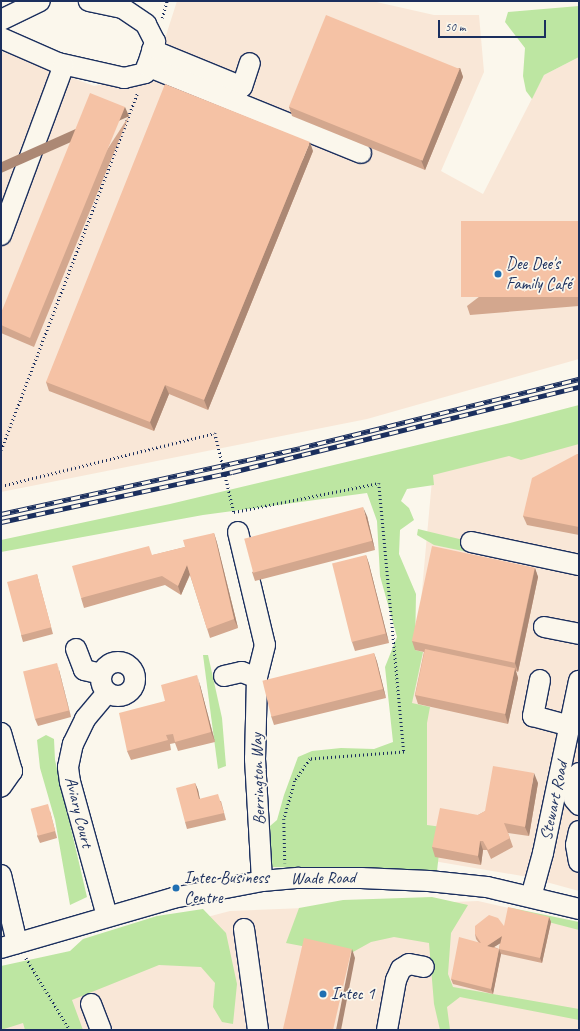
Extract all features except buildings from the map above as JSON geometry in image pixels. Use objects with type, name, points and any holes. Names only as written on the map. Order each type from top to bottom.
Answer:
[{"type":"street","points":[[40,1],[9,16],[9,42],[64,65],[124,78],[148,63],[155,42],[146,24],[122,8],[89,1]]},
{"type":"street","points":[[148,63],[242,87],[250,63]]},
{"type":"street","points":[[148,63],[361,153]]},
{"type":"street","points":[[1,235],[64,65]]},
{"type":"street","name":"Berrington Way","points":[[238,532],[265,644],[257,678],[255,759],[262,881]]},
{"type":"street","points":[[471,542],[579,565]]},
{"type":"street","points":[[544,627],[579,634]]},
{"type":"street","points":[[76,649],[84,670],[101,674]]},
{"type":"street","points":[[118,661],[127,664],[134,671],[135,682],[129,692],[118,696],[107,693],[103,688],[101,674],[104,668],[111,662],[118,661]]},
{"type":"street","points":[[224,676],[242,672],[257,678]]},
{"type":"street","points":[[540,680],[533,716],[570,726]]},
{"type":"street","name":"Stewart Road","points":[[531,897],[543,853],[579,682]]},
{"type":"street","name":"Aviary Court","points":[[107,693],[86,720],[73,744],[68,767],[79,780],[107,916]]},
{"type":"street","points":[[1,733],[12,771],[1,787]]},
{"type":"street","points":[[579,773],[574,799],[579,806]]},
{"type":"street","points":[[579,831],[576,845],[579,862]]},
{"type":"street","name":"Wade Road","points":[[9,945],[173,898],[262,881],[299,878],[361,878],[430,881],[487,887],[579,909]]},
{"type":"street","points":[[2,888],[9,945]]},
{"type":"street","points":[[244,929],[258,1030]]},
{"type":"street","points":[[387,1030],[396,980],[402,969],[408,964],[424,967]]},
{"type":"street","points":[[91,1004],[101,1030]]},
{"type":"path","points":[[1,450],[148,63]]},
{"type":"path","points":[[1,486],[215,433],[234,512],[379,483],[404,752],[310,759],[295,781],[284,818],[285,865]]},
{"type":"path","points":[[9,945],[70,1030]]},
{"type":"shaded area","points":[[177,1],[372,1],[434,15],[479,15],[484,72],[441,171],[483,194],[544,75],[579,57],[579,359],[367,419],[1,492],[1,51],[94,86],[154,73]]},
{"type":"shaded area","points":[[579,418],[579,891],[528,877],[398,855],[434,458]]},
{"type":"shaded area","points":[[478,901],[579,924],[579,1030],[1,1030],[1,971],[230,911]]},
{"type":"green space","points":[[579,6],[579,57],[544,75],[532,99],[526,91],[523,76],[525,48],[505,22],[508,12]]},
{"type":"green space","points":[[579,405],[579,444],[521,460],[509,456],[433,475],[434,485],[407,489],[401,501],[409,508],[414,520],[400,530],[399,554],[416,594],[415,650],[423,652],[412,703],[430,707],[427,723],[427,825],[442,827],[437,871],[272,867],[270,826],[277,820],[284,795],[298,757],[312,751],[341,748],[374,749],[393,742],[385,667],[397,637],[380,576],[377,521],[367,493],[203,515],[1,552],[1,540],[170,504],[510,423]]},
{"type":"green space","points":[[418,529],[579,568],[579,575],[434,545],[417,535]]},
{"type":"green space","points":[[203,655],[208,655],[222,718],[226,766],[218,769]]},
{"type":"green space","points":[[46,735],[54,739],[55,760],[87,897],[70,905],[55,820],[40,768],[37,740]]},
{"type":"green space","points":[[432,897],[468,905],[451,933],[448,974],[453,987],[579,1009],[579,1020],[460,997],[447,1007],[450,1030],[440,1030],[434,1004],[429,943],[394,937],[371,942],[353,952],[286,943],[299,908],[343,900]]},
{"type":"green space","points":[[512,908],[579,922],[579,930],[510,912]]},
{"type":"green space","points":[[203,909],[226,933],[237,984],[233,1024],[222,1022],[213,1007],[215,983],[201,967],[159,965],[72,1000],[83,1030],[25,1030],[23,1023],[1,1030],[1,966],[70,951],[83,939],[157,916]]},
{"type":"railway","points":[[1,514],[300,448],[579,379]]},
{"type":"railway","points":[[1,522],[232,472],[579,387]]},
{"type":"place","name":"Dee Dee's Family Café","points":[[498,274]]},
{"type":"place","name":"Intec Business Centre","points":[[176,888]]},
{"type":"place","name":"Intec 1","points":[[323,994]]}]
